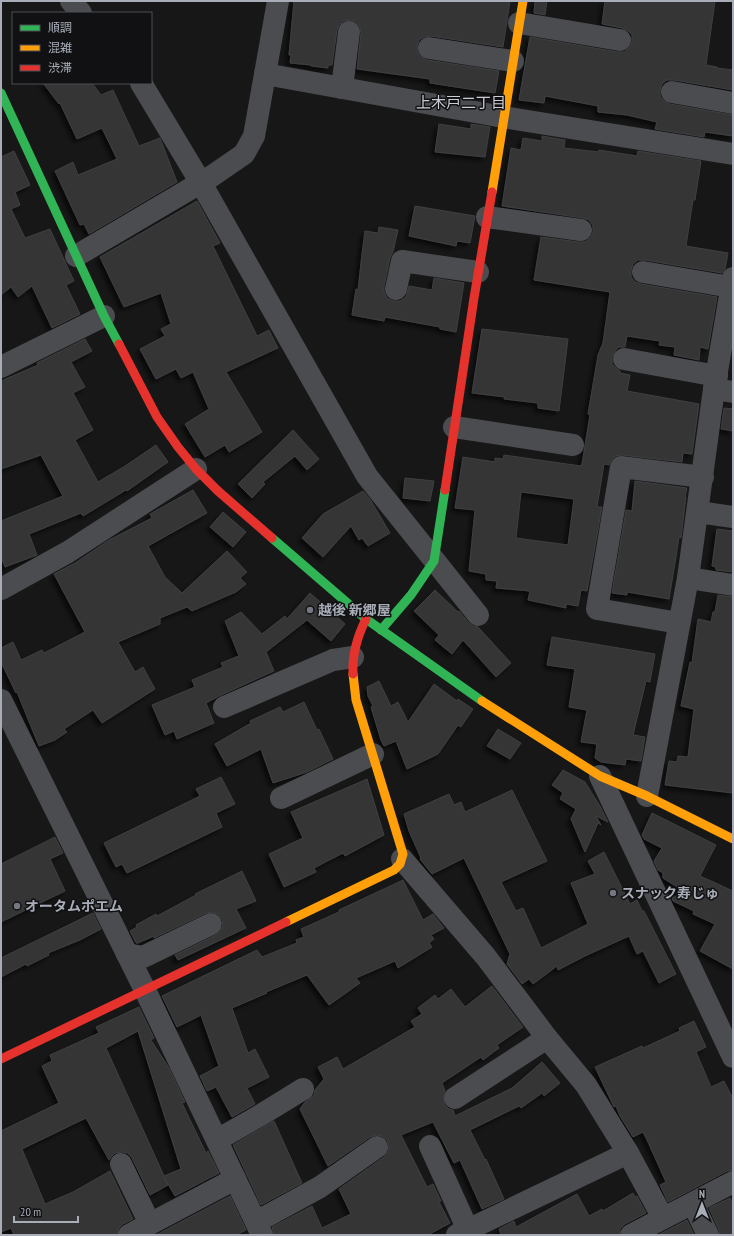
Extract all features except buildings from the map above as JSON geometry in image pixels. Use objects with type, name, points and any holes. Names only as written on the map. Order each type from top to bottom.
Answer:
[{"type":"street","points":[[71,1],[80,12]]},
{"type":"street","points":[[76,256],[201,183],[244,154],[254,136],[278,1]]},
{"type":"street","points":[[381,630],[411,595],[434,561],[478,272],[523,1]]},
{"type":"street","points":[[519,23],[620,40]]},
{"type":"street","points":[[342,88],[349,32]]},
{"type":"street","points":[[430,48],[513,61]]},
{"type":"street","points":[[265,74],[503,117],[733,154]]},
{"type":"street","points":[[142,84],[201,183],[367,476],[478,614]]},
{"type":"street","points":[[672,92],[733,103]]},
{"type":"street","points":[[1,93],[104,316],[157,417],[178,447],[218,492],[366,619],[482,700],[600,776],[648,796],[733,839]]},
{"type":"street","points":[[487,217],[581,230]]},
{"type":"street","points":[[396,289],[402,261],[478,272]]},
{"type":"street","points":[[643,272],[732,289],[721,386],[703,477],[688,578],[648,796]]},
{"type":"street","points":[[1,367],[104,316]]},
{"type":"street","points":[[624,359],[721,386]]},
{"type":"street","points":[[454,427],[573,445]]},
{"type":"street","points":[[679,623],[597,609],[621,467],[703,477]]},
{"type":"street","points":[[1,589],[68,552],[196,469]]},
{"type":"street","points":[[698,512],[733,517]]},
{"type":"street","points":[[688,578],[733,585]]},
{"type":"street","points":[[1,1059],[394,870],[400,864],[403,854],[356,700],[352,657],[357,639],[366,619]]},
{"type":"street","points":[[224,708],[333,660],[352,657]]},
{"type":"street","points":[[1,700],[146,990],[259,1228],[377,1147]]},
{"type":"street","points":[[281,798],[373,754]]},
{"type":"street","points":[[600,776],[733,1057]]},
{"type":"street","points":[[402,859],[486,957],[547,1038],[586,1085],[628,1152],[663,1218]]},
{"type":"street","points":[[128,954],[143,958],[212,924]]},
{"type":"street","points":[[455,1098],[547,1038]]},
{"type":"street","points":[[217,1140],[303,1089]]},
{"type":"street","points":[[430,1146],[463,1232],[628,1152]]},
{"type":"street","points":[[121,1164],[150,1224]]},
{"type":"street","points":[[128,1235],[235,1179]]},
{"type":"street","points":[[631,1235],[733,1182]]},
{"type":"street","points":[[698,1214],[708,1235]]},
{"type":"traffic: fast","points":[[1,93],[104,316],[119,344]]},
{"type":"traffic: fast","points":[[381,630],[411,595],[434,561],[445,490]]},
{"type":"traffic: fast","points":[[272,538],[366,619],[482,701]]},
{"type":"traffic: slow","points":[[492,192],[523,1]]},
{"type":"traffic: slow","points":[[286,922],[394,870],[400,864],[403,854],[356,700],[353,674]]},
{"type":"traffic: slow","points":[[482,701],[600,776],[647,796],[733,839]]},
{"type":"traffic: jam","points":[[445,490],[474,298],[492,192]]},
{"type":"traffic: jam","points":[[119,344],[157,417],[178,447],[196,469],[218,491],[272,538]]},
{"type":"traffic: jam","points":[[353,674],[353,660],[356,646],[366,619]]},
{"type":"traffic: jam","points":[[1,1059],[286,922]]},
{"type":"place","name":"越後 新郷屋","points":[[310,610]]},
{"type":"place","name":"スナック寿じゅ","points":[[613,893]]},
{"type":"place","name":"オータムポエム","points":[[17,906]]},
{"type":"district","name":"上木戸二丁目","points":[[461,102]]}]
